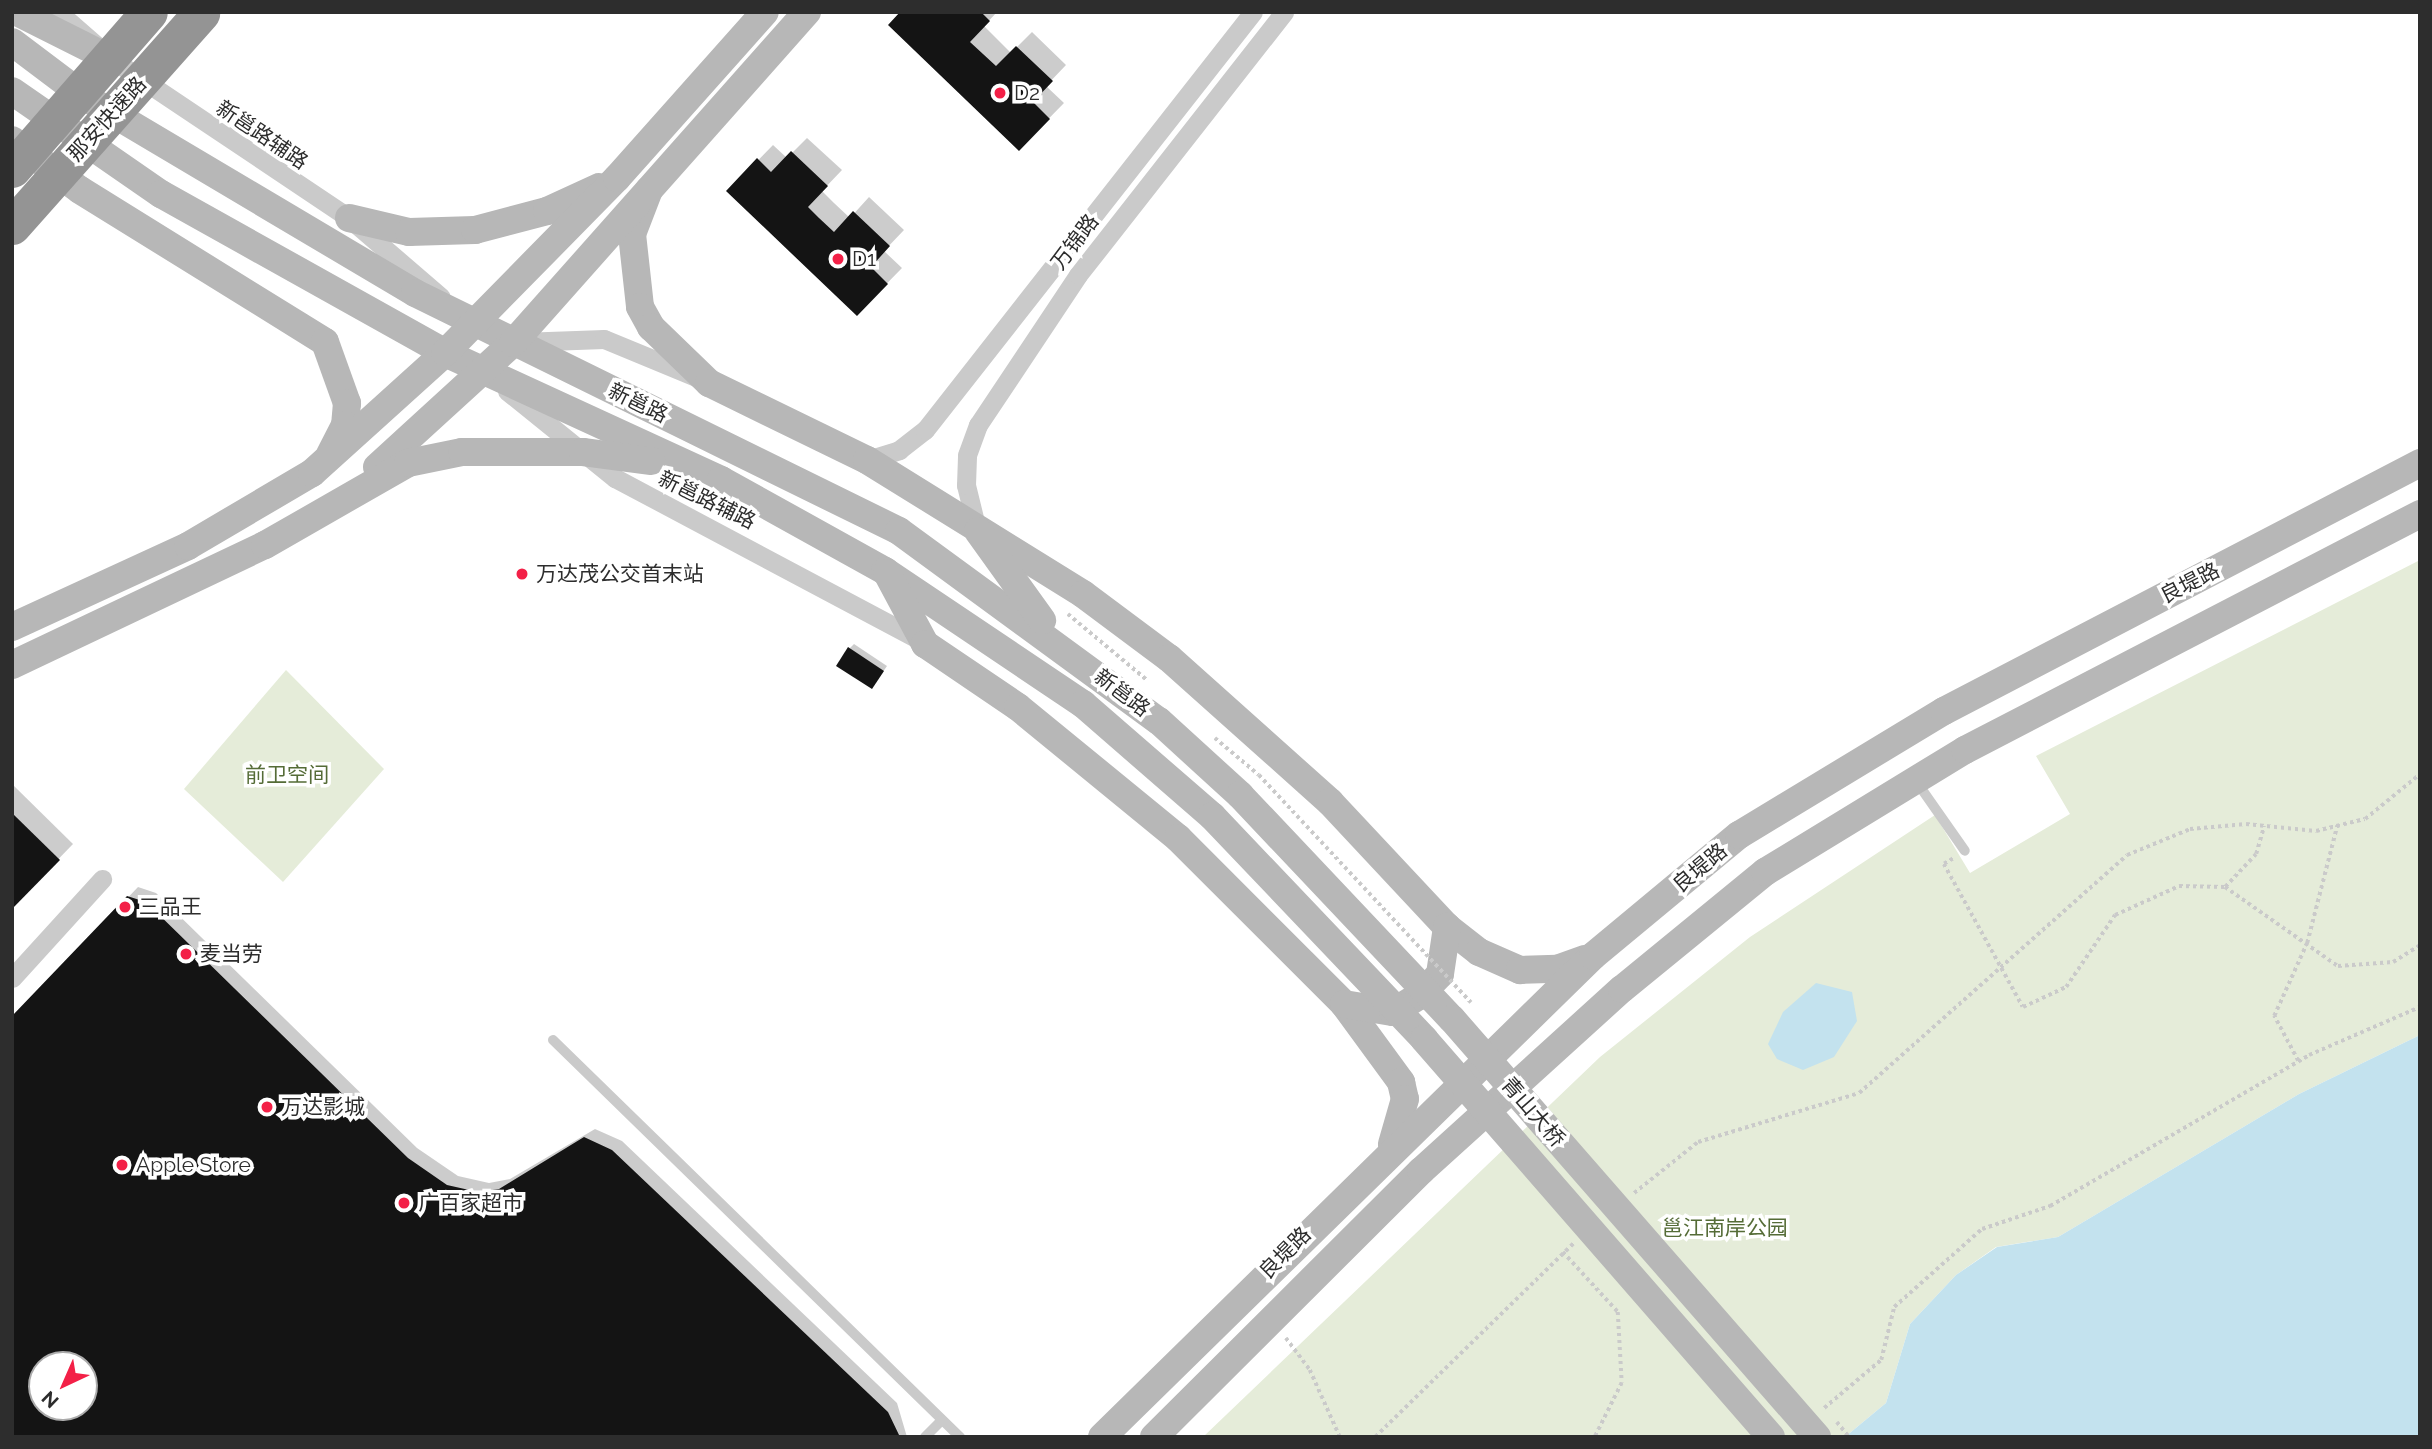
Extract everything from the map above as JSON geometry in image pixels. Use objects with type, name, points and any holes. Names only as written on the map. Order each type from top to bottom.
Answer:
[{"type":"highway","name":"那安快速路","points":[[15,151],[149,12]]},
{"type":"highway","name":"那安快速路","points":[[12,226],[201,13]]},
{"type":"main road","points":[[17,12],[113,60]]},
{"type":"main road","points":[[12,627],[188,546],[312,473],[445,353],[617,178],[765,12]]},
{"type":"main road","points":[[333,502],[485,372],[807,12]]},
{"type":"main road","name":"新邕路","points":[[12,42],[85,97],[473,324],[899,531],[1071,654],[1240,795]]},
{"type":"main road","name":"新邕路","points":[[12,91],[161,194],[445,353],[678,464],[754,497],[885,570],[1083,704],[1212,816]]},
{"type":"main road","points":[[15,151],[325,342],[343,380],[345,425],[338,445],[312,473]]},
{"type":"main road","points":[[349,218],[409,232],[475,230],[547,211],[617,178]]},
{"type":"main road","points":[[649,190],[632,234],[640,307],[651,327],[709,383],[867,460],[976,526],[1169,658],[1330,802],[1447,927],[1479,952],[1520,970],[1557,970],[1593,956]]},
{"type":"main road","points":[[12,665],[265,545],[333,502],[408,463],[435,456],[583,452],[678,464]]},
{"type":"main road","name":"良堤路","points":[[1102,1437],[1390,1149],[1593,956],[1739,835],[1944,711],[2420,463]]},
{"type":"main road","name":"良堤路","points":[[1154,1437],[1421,1171],[1622,989],[1765,872],[1916,780],[2420,514]]},
{"type":"main road","points":[[976,526],[1005,575],[1071,654]]},
{"type":"main road","points":[[885,570],[925,643],[1018,707],[1178,838],[1344,1004],[1401,1082],[1405,1099],[1390,1149]]},
{"type":"main road","points":[[925,643],[981,646],[1015,657]]},
{"type":"main road","name":"青山大桥","points":[[1240,795],[1452,1019],[1819,1424]]},
{"type":"main road","name":"青山大桥","points":[[1212,816],[1424,1039],[1772,1437]]},
{"type":"main road","points":[[1344,1004],[1393,1012],[1419,996],[1440,974],[1447,927]]},
{"type":"main road","points":[[1290,1248],[1319,1274]]},
{"type":"street","name":"新邕路辅路","points":[[58,12],[113,60],[349,218],[473,324]]},
{"type":"street","name":"万锦路","points":[[867,460],[899,450],[925,430],[1254,12]]},
{"type":"street","name":"万锦路","points":[[976,526],[966,485],[967,455],[978,425],[1078,275],[1284,12]]},
{"type":"street","points":[[513,342],[604,340],[709,383]]},
{"type":"street","name":"新邕路辅路","points":[[485,372],[615,478],[925,643]]},
{"type":"street","points":[[12,978],[102,879]]},
{"type":"lane","points":[[1916,780],[1965,851]]},
{"type":"lane","points":[[554,1040],[960,1437]]},
{"type":"lane","points":[[927,1436],[942,1420]]},
{"type":"path","points":[[1060,607],[1154,687]]},
{"type":"path","points":[[1207,731],[1259,775]]},
{"type":"path","points":[[1623,1203],[1698,1142],[1859,1093],[2002,970],[2127,855],[2190,829],[2264,825],[2337,826],[2365,819],[2420,774]]},
{"type":"path","points":[[2225,887],[2256,854],[2264,825]]},
{"type":"path","points":[[2298,1061],[2274,1016],[2307,943],[2337,826]]},
{"type":"path","points":[[1965,851],[1944,864],[2023,1007],[2066,987],[2115,915],[2179,886],[2225,887],[2338,966],[2393,962],[2420,945]]},
{"type":"path","points":[[1819,1424],[1881,1360],[1894,1307],[1982,1228],[2050,1206],[2298,1061],[2420,1007]]},
{"type":"path","points":[[1375,1437],[1563,1252],[1583,1236]]},
{"type":"path","points":[[1563,1252],[1618,1312],[1622,1383],[1595,1437]]},
{"type":"path","points":[[1286,1338],[1310,1370],[1340,1437]]},
{"type":"green space","name":"邕江南岸公园","points":[[2420,560],[2420,1035],[2299,1094],[2058,1237],[1996,1247],[1956,1275],[1910,1324],[1886,1403],[1845,1437],[1203,1437],[1600,1057],[1750,937],[1935,815],[1970,873],[2070,814],[2036,756]]},
{"type":"green space","name":"前卫空间","points":[[286,670],[384,769],[283,882],[184,789]]},
{"type":"water","points":[[1816,983],[1852,992],[1857,1021],[1834,1057],[1803,1070],[1777,1059],[1768,1044],[1783,1012]]},
{"type":"water","points":[[2420,1035],[2420,1437],[1845,1437],[1886,1403],[1910,1324],[1956,1275],[1997,1247],[2058,1237],[2299,1094]]},
{"type":"building","points":[[900,12],[981,12],[990,21],[970,42],[996,66],[1016,46],[1053,81],[1033,102],[1050,119],[1019,151],[888,25]]},
{"type":"building","points":[[791,151],[828,186],[808,207],[819,218],[834,232],[853,211],[890,246],[871,267],[888,284],[857,316],[726,191],[757,158],[771,172]]},
{"type":"building","points":[[848,647],[884,671],[872,689],[836,666]]},
{"type":"building","points":[[12,813],[60,860],[12,909]]},
{"type":"building","points":[[127,896],[146,902],[408,1158],[447,1185],[478,1192],[499,1189],[584,1137],[612,1150],[888,1412],[900,1437],[12,1437],[12,1016]]},
{"type":"place","name":"D2","points":[[1000,93]]},
{"type":"place","name":"D1","points":[[838,259]]},
{"type":"place","name":"万达茂公交首末站","points":[[522,574]]},
{"type":"place","name":"三品王","points":[[125,907]]},
{"type":"place","name":"麦当劳","points":[[186,954]]},
{"type":"place","name":"万达影城","points":[[267,1107]]},
{"type":"place","name":"Apple Store","points":[[122,1165]]},
{"type":"place","name":"广百家超市","points":[[404,1203]]}]
